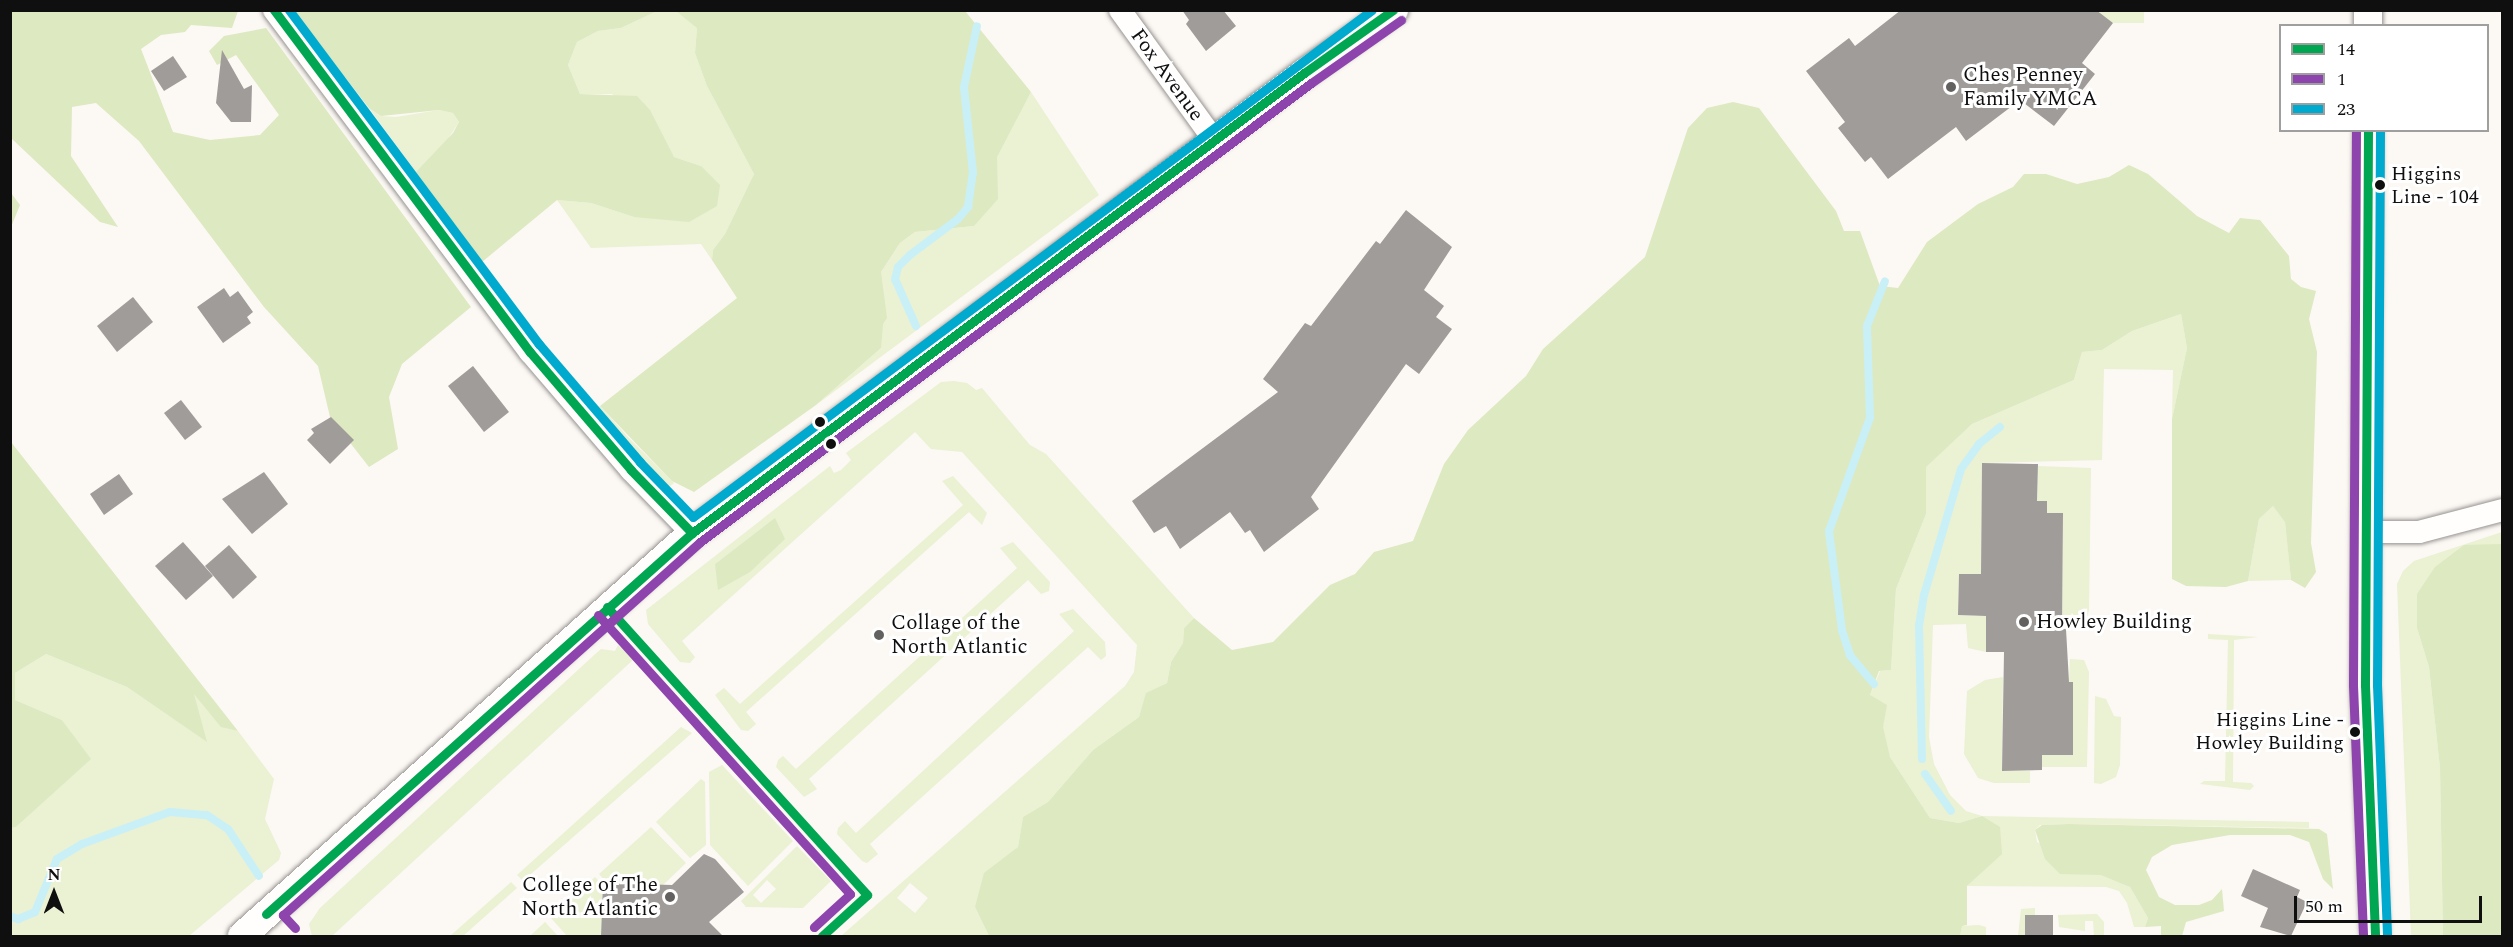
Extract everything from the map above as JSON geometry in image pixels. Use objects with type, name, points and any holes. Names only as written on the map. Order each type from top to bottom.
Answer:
[{"type":"street","points":[[274,10],[530,352],[631,470],[692,533]]},
{"type":"street","name":"Fox Avenue","points":[[1120,10],[1214,140]]},
{"type":"street","points":[[242,936],[692,533],[1214,140],[1394,10]]},
{"type":"street","points":[[2367,132],[2365,685],[2375,936]]},
{"type":"street","points":[[2364,532],[2419,532],[2502,510]]},
{"type":"green space","points":[[10,11],[238,11],[232,28],[191,25],[185,32],[161,35],[141,49],[173,132],[210,140],[260,135],[279,115],[236,55],[217,65],[209,51],[224,36],[266,28],[471,307],[402,364],[389,397],[398,449],[369,467],[330,417],[318,366],[264,307],[139,141],[96,103],[72,107],[71,156],[118,227],[100,222],[11,138]]},
{"type":"green space","points":[[294,11],[657,11],[621,28],[598,31],[577,42],[568,65],[580,94],[637,96],[650,110],[674,157],[701,166],[720,185],[717,206],[689,222],[634,217],[591,203],[557,200],[482,262],[416,172],[453,133],[459,122],[453,113],[439,110],[381,116],[369,108]]},
{"type":"green space","points":[[657,11],[681,11],[697,28],[695,53],[707,86],[754,174],[725,234],[713,250],[712,260],[701,244],[591,248],[557,200],[591,203],[634,217],[701,166],[674,157],[661,136],[612,94],[580,94],[568,65],[577,42],[598,31],[621,28]]},
{"type":"green space","points":[[676,11],[965,11],[1031,92],[997,157],[998,199],[974,226],[915,232],[900,243],[881,272],[887,318],[883,324],[881,348],[816,405],[694,492],[672,481],[600,406],[737,298],[712,260],[713,250],[725,234],[754,174],[707,86],[695,53],[697,28]]},
{"type":"green space","points":[[2096,11],[2144,11],[2144,23],[2113,23]]},
{"type":"green space","points":[[1031,92],[1099,195],[816,405],[881,348],[881,272],[900,243],[915,232],[974,226],[981,216],[995,179],[996,157]]},
{"type":"green space","points":[[1733,102],[1759,108],[1836,211],[1844,231],[1860,231],[1880,286],[1898,288],[1927,242],[1978,204],[2013,187],[2024,174],[2046,174],[2077,184],[2109,177],[2129,165],[2148,174],[2197,216],[2229,233],[2240,218],[2260,220],[2289,256],[2291,279],[2301,287],[2316,291],[2309,319],[2317,352],[2311,543],[2316,572],[2305,588],[2291,580],[2285,522],[2273,506],[2259,519],[2248,581],[2226,587],[2186,586],[2172,579],[2172,419],[2187,348],[2181,314],[2132,331],[2102,350],[2082,352],[2074,380],[1972,424],[1926,467],[1926,514],[1896,589],[1891,670],[1879,671],[1870,695],[1887,705],[1883,727],[1890,757],[1930,818],[1959,823],[1982,816],[2000,827],[2002,854],[1967,886],[1967,925],[1962,926],[1960,936],[989,936],[975,907],[984,873],[1018,847],[1023,817],[1048,802],[1093,750],[1139,717],[1146,693],[1167,683],[1171,662],[1183,643],[1184,628],[1194,618],[1232,650],[1273,642],[1330,585],[1355,574],[1374,552],[1413,541],[1444,464],[1468,430],[1526,376],[1543,349],[1645,257],[1688,128],[1707,108]]},
{"type":"green space","points":[[369,108],[381,116],[396,117],[439,110],[453,113],[459,122],[440,151],[416,172]]},
{"type":"green space","points":[[10,193],[20,205],[11,227]]},
{"type":"green space","points":[[2181,314],[2187,348],[2172,419],[2173,370],[2104,369],[2102,460],[1982,463],[1981,574],[1959,574],[1958,615],[1986,616],[1986,652],[1968,648],[1966,624],[1933,625],[1929,737],[1934,764],[1950,795],[1966,811],[1982,816],[1959,823],[1930,818],[1890,757],[1870,695],[1880,671],[1891,670],[1896,589],[1926,514],[1925,467],[1972,424],[2074,380],[2082,352],[2102,350],[2132,331]]},
{"type":"green space","points":[[954,381],[967,383],[976,390],[982,388],[1030,445],[1046,454],[1194,618],[1184,628],[1183,643],[1171,662],[1167,683],[1147,693],[1139,717],[1093,750],[1048,802],[1023,817],[1018,847],[1005,859],[975,907],[989,936],[841,936],[1125,686],[1134,672],[1137,645],[962,452],[931,449],[915,432],[682,641],[695,657],[690,663],[680,662],[648,624],[646,610],[830,466],[834,473],[841,470],[851,460],[846,453],[941,382]],"holes":[[[775,519],[778,531],[715,564]],[[910,883],[928,898],[915,913],[897,898]]]},
{"type":"green space","points":[[600,406],[674,483],[669,487],[651,470],[595,409]]},
{"type":"green space","points":[[11,442],[238,731],[221,727],[194,694],[207,742],[127,687],[46,654],[15,673],[15,700],[62,720],[91,759],[16,827],[11,828]]},
{"type":"green space","points":[[2038,466],[2091,468],[2089,610],[2086,621],[2077,628],[2062,629],[2063,513],[2047,513],[2047,501],[2037,501]]},
{"type":"green space","points":[[953,476],[987,513],[982,525],[969,512],[746,712],[756,724],[748,731],[741,730],[715,695],[724,688],[740,704],[963,505],[942,481]]},
{"type":"green space","points":[[2273,506],[2285,521],[2291,580],[2248,581],[2259,519]]},
{"type":"green space","points":[[775,518],[785,539],[750,572],[718,590],[715,564]]},
{"type":"green space","points":[[2502,532],[2502,544],[2495,547],[2464,545],[2417,628],[2429,667],[2440,768],[2443,936],[2411,936],[2397,584],[2403,571],[2414,561]]},
{"type":"green space","points":[[1013,542],[1050,582],[1049,591],[1041,594],[1028,580],[809,779],[817,789],[804,797],[776,767],[778,760],[783,756],[796,769],[1017,568],[1000,548]]},
{"type":"green space","points":[[2502,544],[2502,936],[2443,936],[2440,768],[2429,667],[2417,628],[2417,594],[2435,567],[2464,545]]},
{"type":"green space","points":[[1073,609],[1105,642],[1106,656],[1101,660],[1088,647],[870,844],[878,854],[867,863],[862,861],[837,834],[838,828],[845,821],[856,833],[1074,631],[1059,614]]},
{"type":"green space","points":[[2208,634],[2258,637],[2234,640],[2233,782],[2251,783],[2254,786],[2250,790],[2200,784],[2204,781],[2225,781],[2228,640],[2208,639]]},
{"type":"green space","points":[[618,645],[634,659],[332,936],[312,936],[309,924],[320,908],[601,649],[615,651]]},
{"type":"green space","points":[[46,654],[127,687],[206,741],[193,692],[221,726],[238,731],[274,779],[265,819],[281,853],[279,860],[189,936],[11,936],[11,828],[16,827],[90,759],[62,720],[15,700],[15,673]]},
{"type":"green space","points":[[2070,659],[2084,660],[2089,672],[2087,767],[2042,767],[2042,755],[2073,755],[2073,683],[2069,682]]},
{"type":"green space","points":[[2003,677],[2002,771],[2030,771],[2030,783],[1994,783],[1978,778],[1964,754],[1967,691],[1985,680]]},
{"type":"green space","points":[[2095,696],[2106,699],[2114,716],[2121,717],[2120,765],[2116,777],[2101,784],[2094,783]]},
{"type":"green space","points":[[681,727],[692,733],[523,881],[517,875]]},
{"type":"green space","points":[[722,765],[793,841],[748,886],[710,845],[709,772]]},
{"type":"green space","points":[[701,779],[705,782],[706,845],[690,858],[656,822]]},
{"type":"green space","points":[[1982,816],[2309,822],[2309,828],[2040,825],[2035,830],[2037,842],[2130,887],[2148,918],[2145,927],[2134,927],[2127,903],[2119,891],[2106,887],[1967,886],[1982,872]]},
{"type":"green space","points":[[2042,825],[2319,829],[2327,834],[2333,889],[2323,879],[2309,842],[2290,835],[2230,835],[2172,845],[2152,857],[2146,870],[2159,897],[2175,905],[2199,905],[2212,900],[2222,889],[2224,911],[2186,922],[2182,936],[2161,936],[2161,926],[2145,927],[2148,918],[2130,887],[2101,875],[2060,874],[2045,859],[2035,830]]},
{"type":"green space","points":[[651,827],[686,863],[663,885],[642,884],[639,881],[607,883],[599,874]]},
{"type":"green space","points":[[797,846],[831,881],[803,908],[746,907],[741,901]],"holes":[[[767,880],[776,889],[761,903],[753,895]]]},
{"type":"green space","points":[[595,877],[603,886],[602,904],[598,906],[602,914],[601,936],[567,936],[551,918]]},
{"type":"green space","points":[[511,882],[517,888],[463,936],[450,936]]},
{"type":"green space","points":[[2035,908],[2035,915],[2025,915],[2025,936],[2018,936],[2021,909]]},
{"type":"green space","points":[[2097,914],[2104,922],[2104,936],[2094,936],[2093,921],[2085,921],[2085,931],[2059,927],[2058,915]]},
{"type":"green space","points":[[545,922],[558,936],[530,936]]},
{"type":"green space","points":[[1962,926],[1986,927],[1986,936],[1960,936]]},
{"type":"building","points":[[1182,10],[1223,10],[1236,26],[1206,51],[1186,24],[1189,20]]},
{"type":"building","name":"Ches Penney Family YMCA","points":[[1901,10],[2096,10],[2113,23],[2082,63],[2095,74],[2054,126],[2020,100],[1966,141],[1956,127],[1888,179],[1871,157],[1865,162],[1838,128],[1845,122],[1806,71],[1849,38],[1855,46]]},
{"type":"building","points":[[222,50],[244,89],[252,85],[251,122],[231,122],[216,103]]},
{"type":"building","points":[[173,56],[187,77],[164,91],[151,71]]},
{"type":"building","points":[[1406,210],[1452,247],[1424,290],[1444,306],[1436,317],[1452,329],[1419,374],[1406,364],[1311,497],[1319,509],[1264,552],[1250,530],[1245,533],[1230,512],[1180,549],[1166,526],[1154,533],[1132,501],[1278,392],[1263,379],[1305,323],[1311,326],[1376,241],[1380,244]]},
{"type":"building","points":[[224,288],[230,297],[238,291],[253,312],[247,317],[251,323],[223,343],[197,307]]},
{"type":"building","points":[[133,297],[153,322],[117,352],[97,326]]},
{"type":"building","points":[[473,366],[509,412],[484,432],[448,386]]},
{"type":"building","points":[[181,400],[202,427],[185,440],[164,413]]},
{"type":"building","points":[[331,417],[354,440],[330,464],[307,440],[314,433],[311,429]]},
{"type":"building","name":"Howley Building","points":[[1982,463],[2038,464],[2037,501],[2047,501],[2047,513],[2063,513],[2062,629],[2066,629],[2069,682],[2073,682],[2073,755],[2042,755],[2042,770],[2002,771],[2004,652],[1986,652],[1986,616],[1958,615],[1959,574],[1981,574]]},
{"type":"building","points":[[264,472],[288,504],[252,534],[222,499]]},
{"type":"building","points":[[119,474],[133,494],[104,515],[90,494]]},
{"type":"building","points":[[183,542],[213,576],[186,600],[155,566]]},
{"type":"building","points":[[229,545],[257,577],[233,599],[205,566]]},
{"type":"building","name":"College of The North Atlantic","points":[[704,854],[715,859],[744,892],[709,922],[723,936],[601,936],[603,883],[672,885]]},
{"type":"building","points":[[2253,869],[2300,890],[2297,897],[2307,902],[2291,936],[2260,927],[2268,908],[2241,896]]},
{"type":"building","points":[[2025,915],[2053,915],[2053,936],[2025,936]]},
{"type":"waterway","points":[[916,326],[895,279],[898,267],[910,255],[958,219],[968,207],[973,173],[964,87],[977,26]]},
{"type":"waterway","points":[[1874,684],[1850,655],[1842,630],[1829,531],[1870,418],[1867,326],[1885,281]]},
{"type":"waterway","points":[[1922,759],[1919,626],[1924,595],[1961,469],[1979,444],[2000,427]]},
{"type":"waterway","points":[[1925,774],[1951,811]]},
{"type":"waterway","points":[[10,916],[18,919],[35,912],[57,859],[82,844],[170,812],[207,815],[228,829],[259,876]]},
{"type":"transit line","name":"14","points":[[274,10],[530,352],[631,470],[692,533]]},
{"type":"transit line","name":"23","points":[[289,10],[539,344],[640,462],[693,517],[1372,10]]},
{"type":"transit line","name":"14","points":[[266,914],[692,533],[1304,73],[1393,10]]},
{"type":"transit line","name":"1","points":[[295,928],[283,915],[700,542],[1311,83],[1401,20]]},
{"type":"transit line","name":"1","points":[[2356,132],[2353,685],[2363,936]]},
{"type":"transit line","name":"14","points":[[2368,132],[2365,685],[2375,936]]},
{"type":"transit line","name":"23","points":[[2380,132],[2377,685],[2387,936]]},
{"type":"transit line","name":"14","points":[[607,607],[867,895]]},
{"type":"transit line","name":"1","points":[[598,615],[850,894],[814,927]]},
{"type":"transit line","name":"14","points":[[822,936],[867,895]]},
{"type":"place","name":"Ches Penney Family YMCA","points":[[1951,87]]},
{"type":"place","name":"Higgins Line - 104","points":[[2380,185]]},
{"type":"place","name":"Howley Building","points":[[2024,622]]},
{"type":"place","name":"Collage of the North Atlantic","points":[[879,635]]},
{"type":"place","name":"Higgins Line - Howley Building","points":[[2355,732]]},
{"type":"place","name":"College of The North Atlantic","points":[[670,897]]}]
